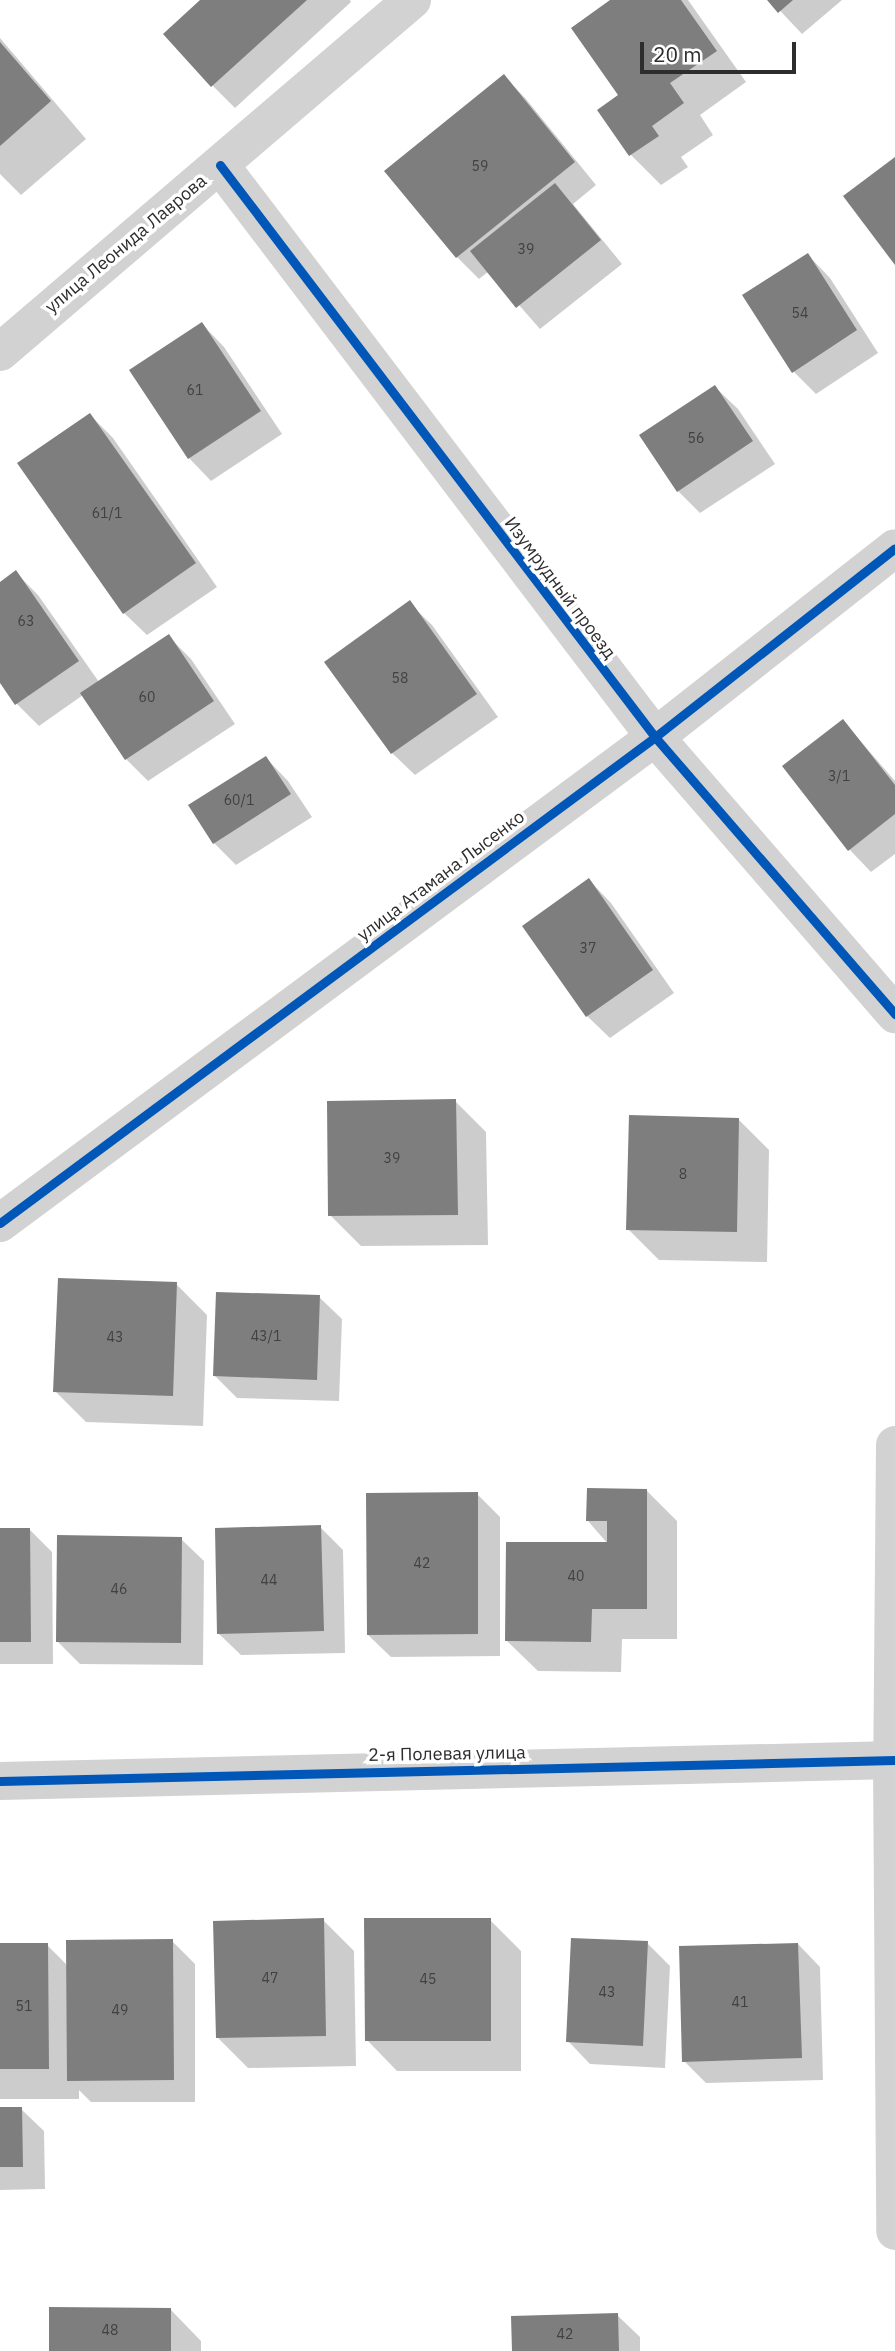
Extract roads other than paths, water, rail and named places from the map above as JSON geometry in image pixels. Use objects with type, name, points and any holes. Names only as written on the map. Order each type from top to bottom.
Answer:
[{"type":"street","name":"улица Леонида Лаврова","points":[[0,352],[412,0]]},
{"type":"street","name":"Изумрудный проезд","points":[[219,165],[655,737],[895,1014]]},
{"type":"street","name":"улица Атамана Лысенко","points":[[0,1223],[655,737],[895,548]]},
{"type":"street","points":[[895,1445],[895,2231]]},
{"type":"street","name":"2-я Полевая улица","points":[[0,1781],[894,1760]]}]
